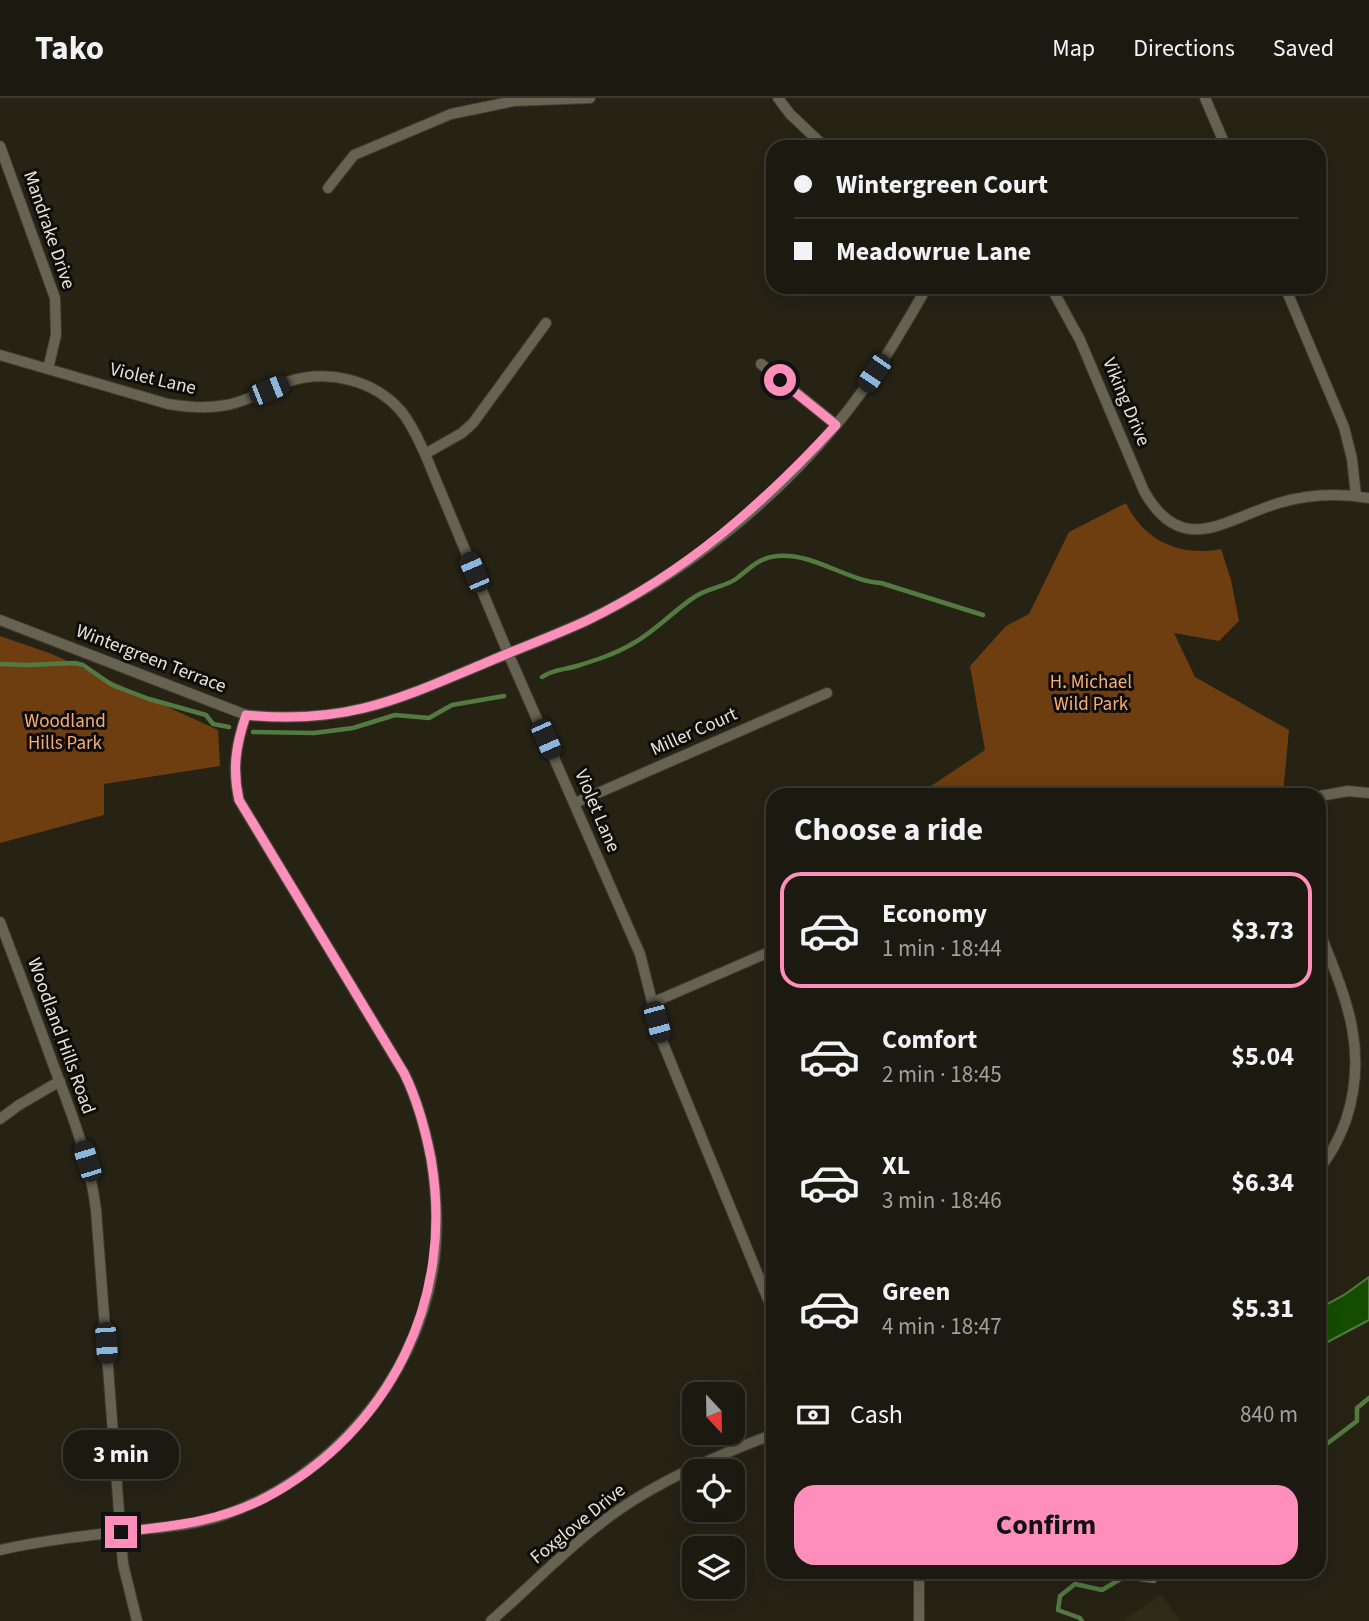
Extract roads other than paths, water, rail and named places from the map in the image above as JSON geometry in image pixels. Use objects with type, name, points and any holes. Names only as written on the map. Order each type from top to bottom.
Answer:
[{"type":"street","points":[[328,188],[354,155],[451,114],[513,101],[590,98]]},
{"type":"street","points":[[778,98],[790,114],[818,140]]},
{"type":"street","points":[[1205,98],[1223,140]]},
{"type":"street","name":"Mandrake Drive","points":[[0,146],[55,298],[56,335],[48,369]]},
{"type":"street","name":"Wintergreen Terrace","points":[[0,620],[246,715],[284,719],[310,718],[361,710],[401,698],[588,620],[664,577],[722,536],[800,464],[836,425],[894,342],[923,294]]},
{"type":"street","name":"Viking Drive","points":[[1055,294],[1080,340],[1144,491],[1153,506],[1174,525],[1192,530],[1206,530],[1224,526],[1275,504],[1294,499],[1314,495],[1356,496]]},
{"type":"street","points":[[1288,294],[1344,427],[1352,459],[1356,496],[1369,498]]},
{"type":"street","points":[[425,454],[462,433],[473,423],[546,323]]},
{"type":"street","name":"Violet Lane","points":[[0,355],[167,404],[195,408],[230,405],[289,382],[313,377],[341,377],[376,391],[400,410],[415,431],[508,653],[640,954],[662,1041],[766,1295]]},
{"type":"street","points":[[761,364],[836,425]]},
{"type":"street","name":"Miller Court","points":[[575,803],[827,692]]},
{"type":"street","points":[[0,1550],[55,1540],[181,1526],[222,1516],[263,1499],[316,1464],[356,1426],[393,1376],[415,1333],[433,1268],[437,1224],[436,1201],[421,1113],[404,1073],[239,800],[234,764],[236,746],[246,715]]},
{"type":"street","points":[[1326,795],[1348,791],[1369,793]]},
{"type":"street","name":"Woodland Hills Road","points":[[0,922],[60,1082],[87,1161],[94,1193],[124,1564],[136,1621]]},
{"type":"street","points":[[1326,948],[1355,1029],[1358,1067],[1352,1104],[1344,1125],[1326,1156]]},
{"type":"street","points":[[654,1002],[766,953]]},
{"type":"street","points":[[0,1119],[60,1082]]},
{"type":"street","name":"Foxglove Drive","points":[[491,1621],[600,1525],[639,1497],[684,1472],[766,1437]]},
{"type":"street","points":[[919,1579],[919,1621]]},
{"type":"waterway","points":[[542,677],[626,648],[696,596],[731,582],[760,561],[777,556],[803,558],[855,577],[983,615]]},
{"type":"waterway","points":[[0,664],[83,665],[112,685],[206,715],[213,724],[229,727]]},
{"type":"waterway","points":[[253,732],[314,733],[353,728],[395,715],[429,718],[452,705],[504,696]]},
{"type":"waterway","points":[[1326,1444],[1357,1421],[1357,1408],[1369,1398]]},
{"type":"waterway","points":[[1082,1621],[1058,1610],[1060,1596],[1075,1584],[1102,1590],[1121,1579]]},
{"type":"waterway","points":[[1139,1579],[1156,1579]]},
{"type":"park label","name":"H. Michael Wild Park","points":[[1091,693]]},
{"type":"park label","name":"Woodland Hills Park","points":[[65,732]]}]
